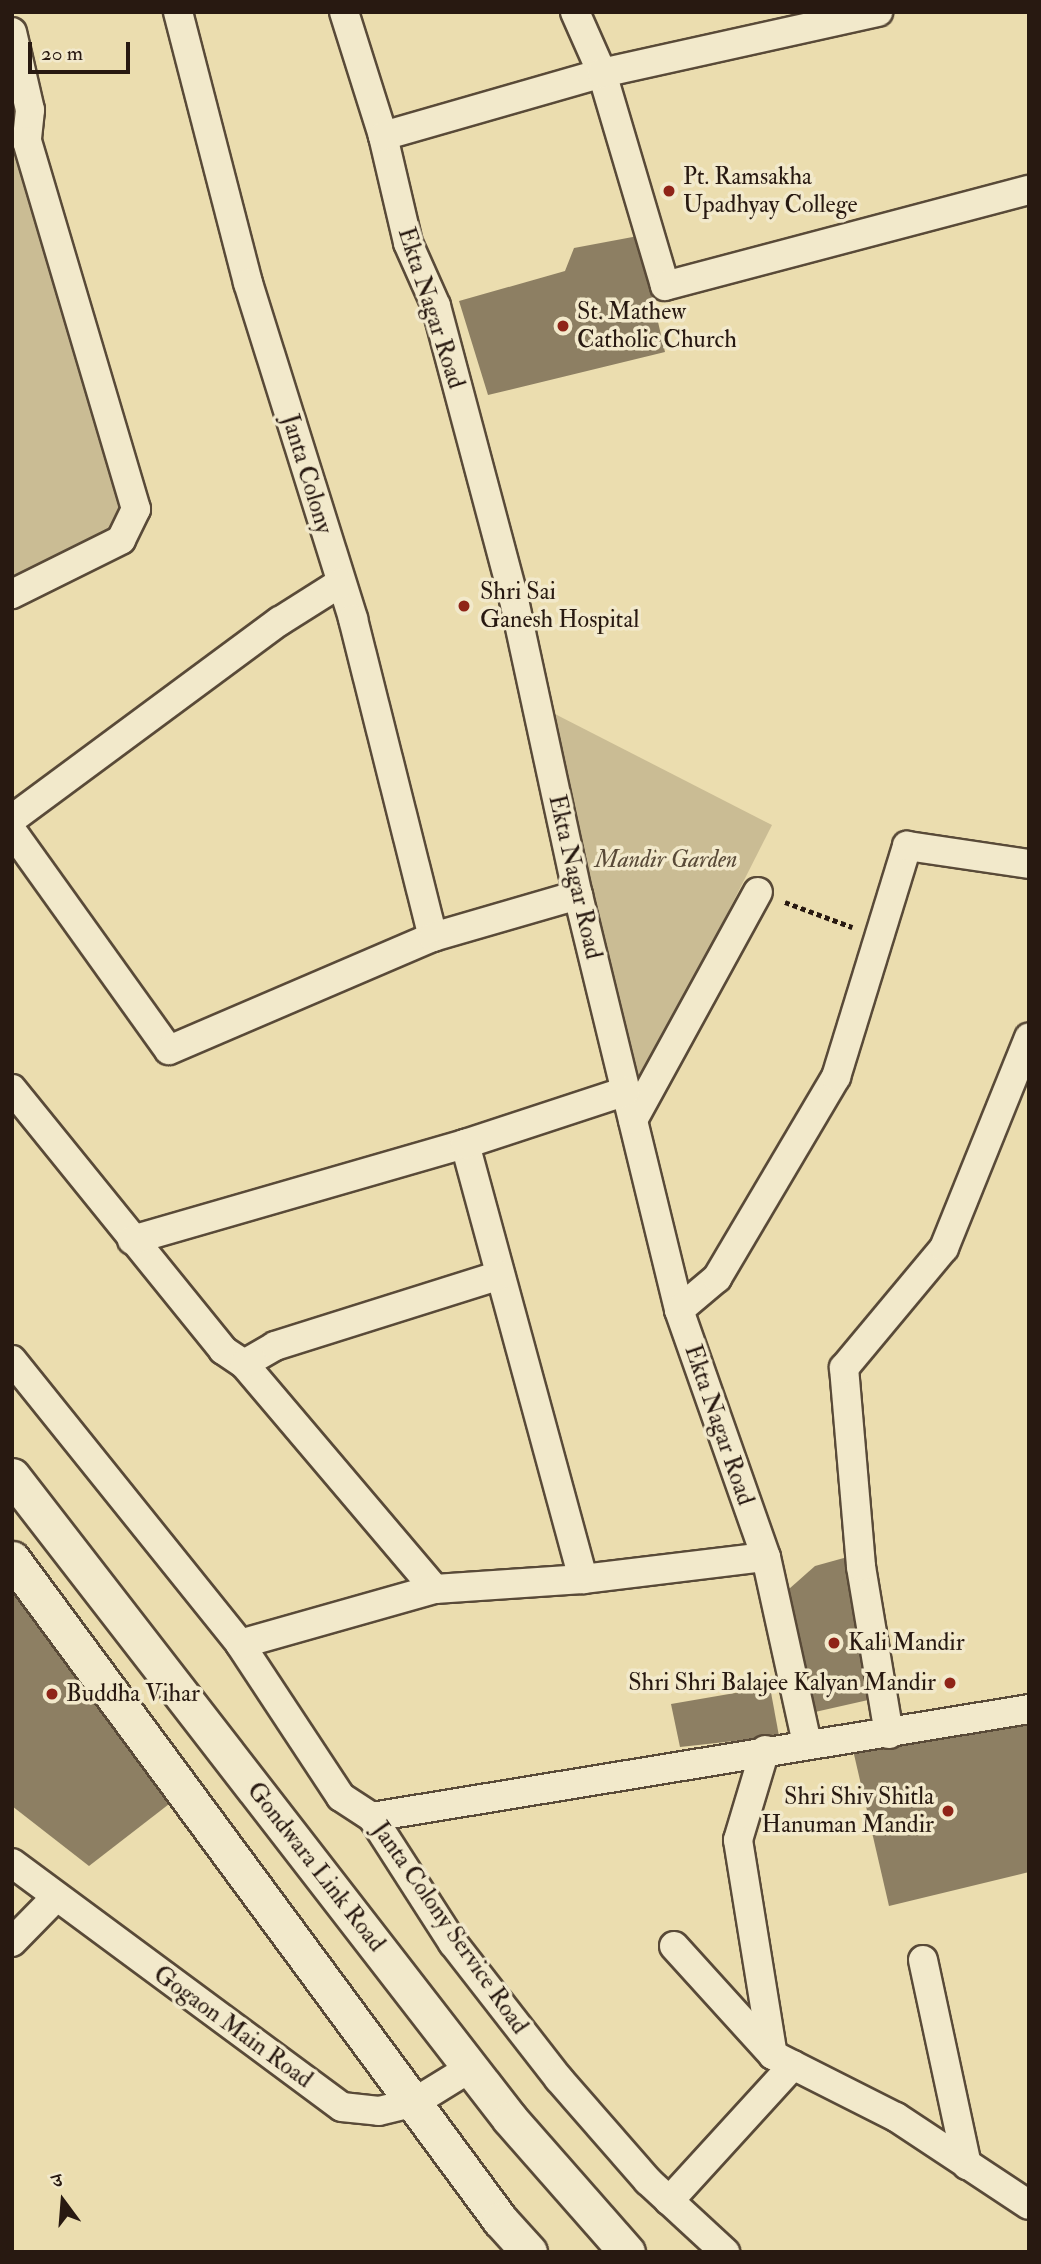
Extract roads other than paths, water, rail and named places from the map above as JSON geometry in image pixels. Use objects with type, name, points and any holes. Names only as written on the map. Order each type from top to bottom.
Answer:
[{"type":"street","name":"Janta Colony","points":[[178,12],[248,283],[340,583],[433,937]]},
{"type":"street","name":"Ekta Nagar Road","points":[[344,12],[383,135],[408,243],[436,306],[514,600],[578,895],[679,1310],[765,1557],[807,1742]]},
{"type":"street","points":[[575,12],[602,73],[665,286],[1029,190]]},
{"type":"street","points":[[383,135],[602,73],[878,12]]},
{"type":"street","points":[[12,32],[30,110],[20,143],[136,509],[121,540],[12,594]]},
{"type":"street","points":[[12,819],[280,621],[340,583]]},
{"type":"street","points":[[12,831],[169,1050],[433,937],[578,895]]},
{"type":"street","points":[[679,1310],[717,1279],[836,1077],[907,846],[1029,864]]},
{"type":"street","points":[[633,1120],[758,892]]},
{"type":"street","points":[[888,1734],[861,1566],[844,1368],[944,1248],[1029,1038]]},
{"type":"street","points":[[12,1089],[223,1350],[244,1364],[435,1589]]},
{"type":"street","points":[[132,1240],[465,1144],[626,1091]]},
{"type":"street","points":[[465,1144],[583,1579]]},
{"type":"street","points":[[244,1364],[275,1346],[500,1275]]},
{"type":"street","name":"Janta Colony Service Road","points":[[12,1360],[240,1644],[341,1797],[372,1817],[453,1943],[551,2069],[669,2201],[725,2252]]},
{"type":"street","name":"Gondwara Link Road","points":[[12,1476],[470,2068],[570,2191],[627,2252]]},
{"type":"street","points":[[240,1644],[435,1589],[583,1579],[765,1557]]},
{"type":"street","points":[[12,1559],[500,2220],[529,2252]]},
{"type":"street","points":[[372,1817],[807,1742],[888,1734],[1029,1709]]},
{"type":"street","points":[[765,1750],[738,1840],[783,2060]]},
{"type":"street","name":"Gogaon Main Road","points":[[12,1863],[342,2107],[379,2111],[415,2102],[470,2068]]},
{"type":"street","points":[[12,1942],[57,1896]]},
{"type":"street","points":[[674,1946],[783,2060],[896,2117],[1029,2205]]},
{"type":"street","points":[[923,1960],[967,2165]]},
{"type":"street","points":[[669,2201],[783,2060]]},
{"type":"place","name":"Pt. Ramsakha Upadhyay College","points":[[669,191]]},
{"type":"place","name":"St. Mathew Catholic Church","points":[[563,326]]},
{"type":"place","name":"Shri Sai Ganesh Hospital","points":[[464,606]]},
{"type":"place","name":"Kali Mandir","points":[[834,1643]]},
{"type":"place","name":"Shri Shri Balajee Kalyan Mandir","points":[[950,1683]]},
{"type":"place","name":"Buddha Vihar","points":[[52,1694]]},
{"type":"place","name":"Shri Shiv Shitla Hanuman Mandir","points":[[948,1811]]},
{"type":"park label","name":"Mandir Garden","points":[[666,860]]}]
